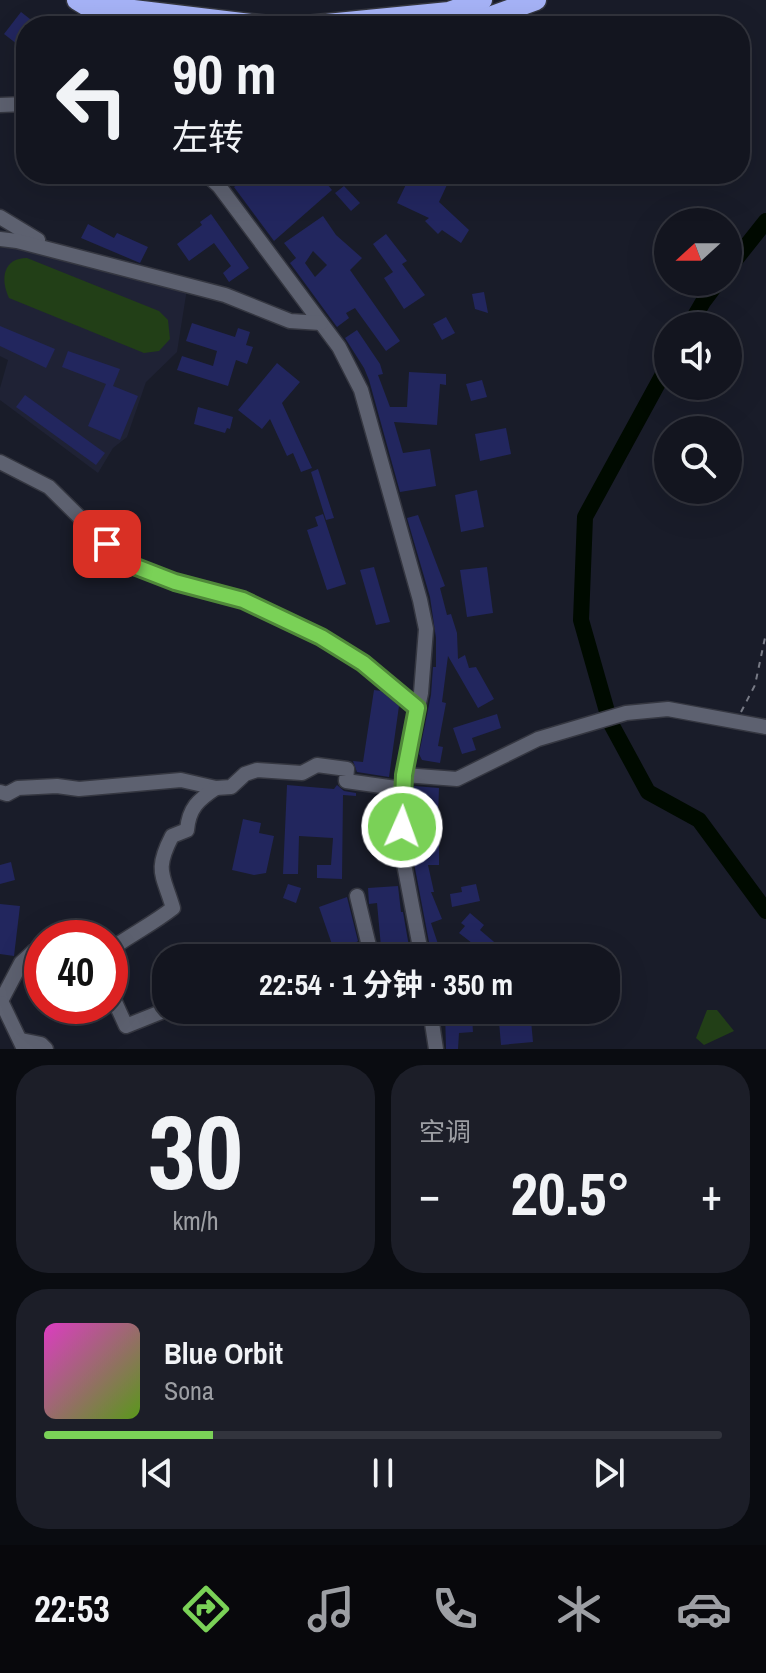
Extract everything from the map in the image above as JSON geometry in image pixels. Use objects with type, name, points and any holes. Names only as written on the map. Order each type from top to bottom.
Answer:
[{"type":"highway","points":[[380,16],[412,0]]},
{"type":"highway","points":[[410,16],[449,12],[482,0]]},
{"type":"highway","points":[[492,16],[536,0]]},
{"type":"highway","points":[[93,10],[117,8],[185,16]]},
{"type":"street","points":[[217,184],[339,347],[361,390],[420,600],[426,629],[404,782],[404,864],[419,944]]},
{"type":"street","points":[[0,217],[59,252]]},
{"type":"street","points":[[0,239],[225,295],[290,321],[321,323]]},
{"type":"street","points":[[0,462],[49,487],[126,563],[175,582],[243,600],[321,637],[363,663],[417,708]]},
{"type":"street","points":[[0,792],[7,794],[18,788],[57,786],[79,789],[181,780],[216,788],[231,787],[245,774],[257,770],[302,773],[317,765],[347,769],[346,781],[457,779],[538,739],[626,713],[668,709],[766,727]]},
{"type":"street","points":[[128,937],[154,924],[173,908],[163,885],[161,859],[172,836],[187,830],[189,813],[198,800],[216,788]]},
{"type":"street","points":[[357,896],[369,944]]},
{"type":"street","points":[[24,960],[1,1003],[22,1044],[41,1044],[46,1049]]},
{"type":"street","points":[[125,1024],[152,1016]]},
{"type":"street","points":[[432,1024],[436,1049]]},
{"type":"path","points":[[737,721],[755,685],[766,633]]},
{"type":"shaded area","points":[[0,248],[16,248],[187,289],[177,352],[146,382],[127,437],[113,448],[98,473],[0,400],[8,360],[0,356]]},
{"type":"green space","points":[[27,258],[159,311],[168,320],[170,339],[159,351],[144,353],[9,298],[4,277],[8,266]]},
{"type":"green space","points":[[707,1010],[717,1010],[734,1031],[704,1045],[696,1038]]},
{"type":"building","points":[[16,18],[16,43],[4,34]]},
{"type":"building","points":[[238,184],[327,184],[332,190],[274,241],[234,187]]},
{"type":"building","points":[[406,184],[447,184],[439,202],[469,230],[461,243],[442,230],[438,234],[425,221],[429,218],[397,203]]},
{"type":"building","points":[[344,186],[360,203],[351,211],[335,193]]},
{"type":"building","points":[[211,214],[249,268],[229,282],[223,273],[231,266],[214,243],[189,261],[177,244]]},
{"type":"building","points":[[323,216],[336,235],[362,258],[350,270],[400,341],[386,351],[355,308],[346,313],[349,318],[337,327],[290,263],[296,258],[284,243]],"holes":[[[313,251],[327,265],[315,277],[305,263]]]},
{"type":"building","points":[[88,224],[114,238],[117,233],[148,247],[140,263],[81,238]]},
{"type":"building","points":[[386,234],[407,261],[402,264],[425,295],[404,309],[384,278],[393,272],[373,244]]},
{"type":"building","points":[[484,292],[488,313],[475,309],[472,294]]},
{"type":"building","points":[[446,317],[455,333],[442,340],[433,324]]},
{"type":"building","points":[[192,323],[235,337],[238,328],[250,332],[246,345],[253,347],[247,364],[236,360],[228,386],[177,370],[182,356],[213,366],[217,351],[186,341]]},
{"type":"building","points":[[0,326],[55,349],[46,368],[0,346]]},
{"type":"building","points":[[357,330],[380,364],[383,374],[378,375],[390,407],[407,407],[409,372],[446,374],[446,385],[440,384],[437,425],[394,422],[403,453],[430,449],[436,486],[400,492],[369,380],[345,338]]},
{"type":"building","points":[[68,351],[120,369],[113,386],[138,396],[120,440],[88,426],[106,384],[62,367]]},
{"type":"building","points":[[277,363],[300,382],[282,403],[312,468],[301,472],[293,453],[287,456],[270,419],[262,429],[238,410]]},
{"type":"building","points":[[482,380],[487,397],[471,401],[466,384]]},
{"type":"building","points":[[25,395],[105,453],[96,465],[16,407]]},
{"type":"building","points":[[198,407],[233,417],[230,429],[227,428],[225,433],[194,424]]},
{"type":"building","points":[[506,428],[511,454],[480,461],[475,434]]},
{"type":"building","points":[[318,469],[334,518],[326,520],[311,472]]},
{"type":"building","points":[[477,490],[484,527],[461,532],[455,495]]},
{"type":"building","points":[[323,514],[346,584],[327,590],[307,530],[318,526],[315,517]]},
{"type":"building","points":[[418,515],[445,586],[440,588],[447,615],[451,614],[457,633],[458,659],[465,655],[469,668],[476,667],[494,699],[478,708],[448,656],[442,702],[446,703],[438,746],[443,747],[440,763],[422,760],[419,754],[431,695],[433,667],[436,667],[436,638],[430,597],[407,518]]},
{"type":"building","points":[[374,567],[390,622],[376,625],[360,570]]},
{"type":"building","points":[[487,567],[493,613],[467,617],[460,570]]},
{"type":"building","points":[[374,690],[381,691],[399,706],[389,777],[357,772],[353,761],[363,762]]},
{"type":"building","points":[[497,714],[501,728],[472,738],[476,750],[462,754],[453,728]]},
{"type":"building","points":[[287,785],[334,789],[337,785],[344,791],[356,793],[356,796],[343,795],[342,879],[317,878],[317,865],[331,865],[333,838],[299,836],[298,874],[283,874]]},
{"type":"building","points":[[414,786],[439,788],[438,817],[431,816],[430,833],[439,833],[439,865],[428,865],[434,892],[431,892],[442,919],[431,923],[438,944],[429,944],[414,863]]},
{"type":"building","points":[[243,819],[261,823],[259,833],[274,836],[266,873],[254,875],[232,870]]},
{"type":"building","points":[[11,862],[15,880],[0,884],[0,865]]},
{"type":"building","points":[[288,884],[301,888],[296,903],[283,898]]},
{"type":"building","points":[[476,884],[480,901],[452,907],[450,894],[462,892],[461,887]]},
{"type":"building","points":[[398,886],[409,944],[381,944],[377,903],[369,904],[368,888]]},
{"type":"building","points":[[347,897],[358,941],[354,944],[332,944],[319,907]]},
{"type":"building","points":[[0,904],[20,906],[14,956],[0,954]]},
{"type":"building","points":[[470,913],[484,925],[480,930],[496,944],[471,944],[459,933],[465,926],[461,923]]},
{"type":"building","points":[[445,1024],[472,1024],[473,1032],[459,1033],[458,1049],[446,1049]]},
{"type":"building","points":[[499,1024],[531,1024],[533,1042],[501,1045]]},
{"type":"waterway","points":[[742,251],[766,221]]},
{"type":"waterway","points":[[697,312],[708,296]]},
{"type":"waterway","points":[[654,391],[585,517],[581,620],[610,722],[648,792],[699,820],[766,911]]},
{"type":"route","points":[[107,544],[126,563],[175,582],[243,600],[321,637],[363,663],[417,708],[404,775],[402,827]]}]
